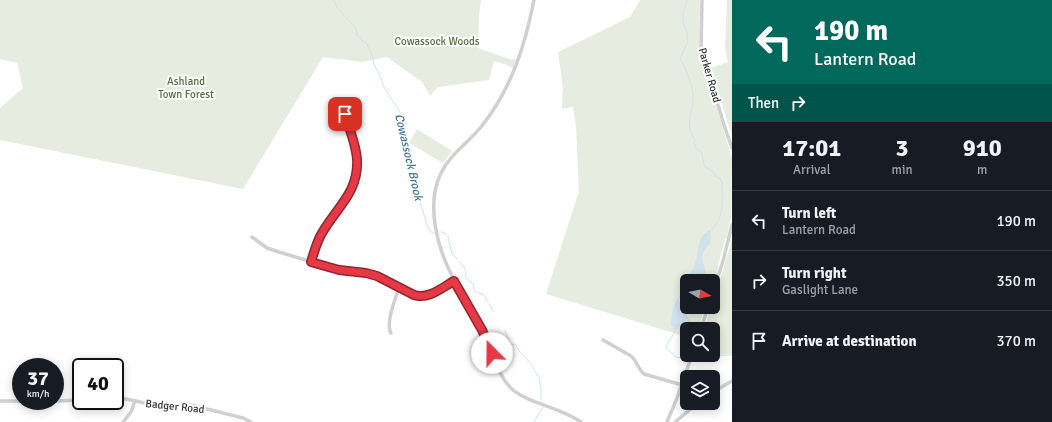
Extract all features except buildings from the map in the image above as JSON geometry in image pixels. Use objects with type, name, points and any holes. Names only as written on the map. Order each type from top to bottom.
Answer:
[{"type":"street","points":[[534,0],[527,35],[508,85],[481,128],[448,161],[436,184],[434,201],[436,226],[444,256],[454,281],[482,330],[497,365],[509,386],[521,395],[565,412],[581,422]]},
{"type":"street","name":"Parker Road","points":[[702,0],[701,48],[732,148]]},
{"type":"street","points":[[311,262],[321,235],[346,200],[355,181],[357,170],[356,154],[345,114]]},
{"type":"street","points":[[719,274],[732,225]]},
{"type":"street","points":[[252,237],[272,250],[339,270],[372,274],[414,295],[424,296],[454,281]]},
{"type":"street","points":[[391,333],[389,321],[399,287]]},
{"type":"street","points":[[603,340],[632,356],[644,374],[680,384]]},
{"type":"street","points":[[720,388],[732,381]]},
{"type":"street","points":[[667,422],[680,390]]},
{"type":"street","name":"Badger Road","points":[[124,399],[159,406],[191,405],[243,418],[251,422]]},
{"type":"street","points":[[0,401],[12,401]]},
{"type":"street","points":[[123,422],[131,412],[135,401]]},
{"type":"street","points":[[675,422],[690,410]]},
{"type":"green space","name":"Ashland Town Forest","points":[[0,0],[481,0],[478,48],[512,60],[516,59],[513,69],[510,66],[494,61],[489,80],[438,87],[430,96],[422,82],[387,57],[362,62],[323,57],[243,189],[0,140],[0,108],[23,88],[17,63],[0,59]]},
{"type":"green space","points":[[640,0],[700,0],[699,47],[732,159],[731,217],[727,237],[725,239],[718,265],[719,266],[716,274],[680,274],[680,314],[703,314],[700,322],[680,322],[680,335],[546,294],[579,191],[576,126],[573,107],[562,109],[563,88],[558,52],[630,17]]},
{"type":"green space","points":[[727,0],[732,0],[732,136],[711,68],[728,62],[725,47]]},
{"type":"green space","points":[[417,129],[452,151],[443,163],[409,143]]},
{"type":"green space","points":[[732,239],[732,354],[720,354],[720,322],[706,322],[709,314],[720,314],[720,279]]},
{"type":"water","points":[[711,230],[710,243],[704,250],[702,257],[705,274],[691,274],[695,264],[699,244],[706,232]]},
{"type":"water","points":[[678,299],[680,303],[680,314],[686,314],[690,322],[680,322],[680,327],[675,330],[671,325],[675,303]]},
{"type":"waterway","name":"Cowassock Brook","points":[[334,0],[337,8],[356,28],[357,35],[362,41],[366,42],[384,87],[401,114],[404,142],[415,186],[428,227],[431,232],[434,233]]},
{"type":"waterway","points":[[687,0],[683,14],[683,22],[687,32],[688,41],[680,59],[693,91],[693,101],[689,124],[695,140],[694,143],[696,148],[702,153],[704,166],[711,170],[718,178],[720,178],[722,182],[721,214],[719,220],[711,230]]},
{"type":"waterway","name":"Cowassock Brook","points":[[441,232],[446,234]]},
{"type":"waterway","name":"Cowassock Brook","points":[[448,236],[452,254],[457,259]]},
{"type":"waterway","name":"Cowassock Brook","points":[[459,262],[464,267],[466,278],[473,284],[474,291],[484,295],[488,302]]},
{"type":"waterway","points":[[678,299],[680,295]]},
{"type":"waterway","name":"Cowassock Brook","points":[[489,304],[493,311]]},
{"type":"waterway","name":"Cowassock Brook","points":[[505,330],[510,344],[516,345],[539,376],[541,399]]},
{"type":"waterway","points":[[675,330],[666,348],[676,357],[680,358]]},
{"type":"waterway","points":[[720,355],[732,355]]},
{"type":"waterway","name":"Cowassock Brook","points":[[534,422],[543,407]]},
{"type":"route","points":[[345,114],[357,159],[355,181],[346,200],[321,235],[311,262],[339,270],[366,273],[377,276],[417,296],[430,294],[454,281],[482,330],[492,353]]},
{"type":"park label","name":"Cowassock Woods","points":[[437,41]]}]
